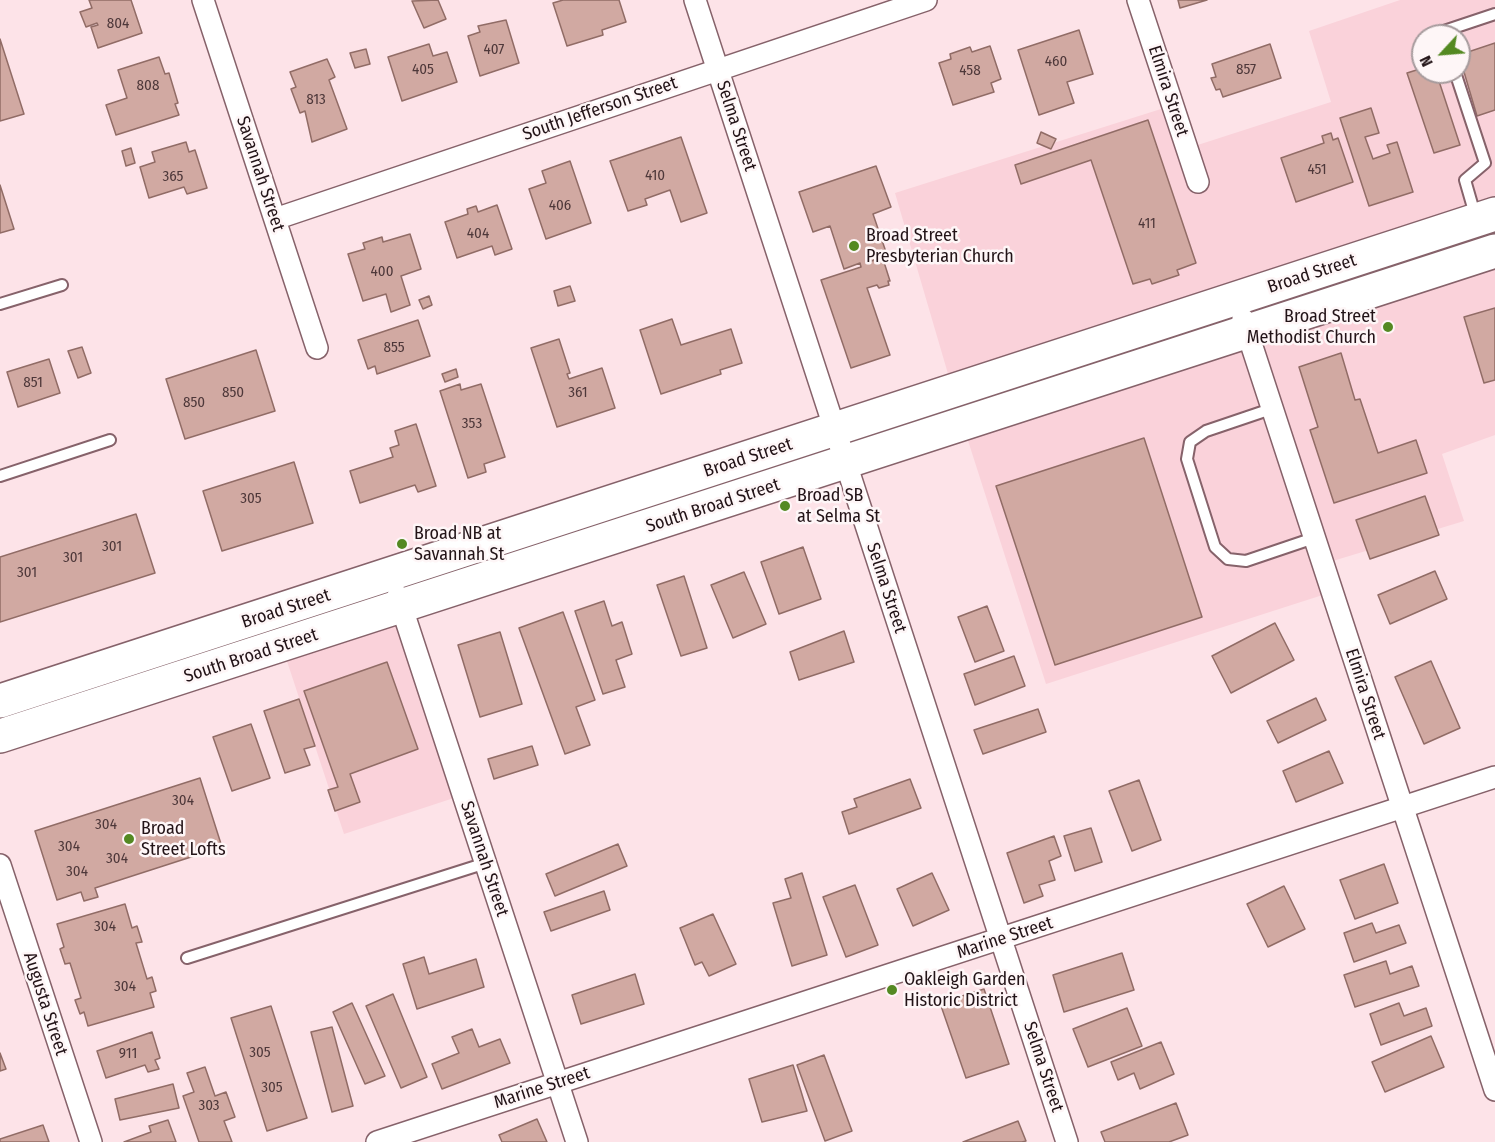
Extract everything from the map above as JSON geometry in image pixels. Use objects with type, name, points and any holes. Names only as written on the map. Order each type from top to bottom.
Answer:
[{"type":"main road","name":"Broad Street","points":[[0,701],[1486,217]]},
{"type":"main road","name":"South Broad Street","points":[[0,736],[401,608],[1495,251]]},
{"type":"street","name":"Savannah Street","points":[[202,0],[317,348]]},
{"type":"street","name":"Selma Street","points":[[695,0],[1067,1142]]},
{"type":"street","name":"South Jefferson Street","points":[[275,219],[926,0]]},
{"type":"street","name":"Elmira Street","points":[[1138,0],[1198,182]]},
{"type":"street","name":"Elmira Street","points":[[1236,299],[1495,1090]]},
{"type":"street","name":"Savannah Street","points":[[391,575],[577,1142]]},
{"type":"street","name":"Marine Street","points":[[377,1142],[1495,777]]},
{"type":"street","name":"Augusta Street","points":[[0,865],[91,1142]]},
{"type":"lane","points":[[1465,24],[1495,14]]},
{"type":"lane","points":[[1459,84],[1485,163],[1465,180],[1486,217]]},
{"type":"lane","points":[[0,304],[62,285]]},
{"type":"lane","points":[[1271,409],[1206,431],[1190,441],[1187,459],[1215,547],[1228,559],[1246,561],[1314,538]]},
{"type":"lane","points":[[0,476],[110,440]]},
{"type":"lane","points":[[188,958],[486,863]]},
{"type":"shaded area","points":[[1400,0],[1495,0],[1495,435],[1442,454],[1464,521],[1323,564],[1332,592],[1046,684],[963,425],[895,193],[1161,109],[1176,152],[1331,102],[1309,31]]},
{"type":"shaded area","points":[[401,608],[463,795],[344,834],[282,646]]},
{"type":"building","points":[[89,0],[131,0],[142,33],[98,48],[91,27],[98,25],[97,23],[86,27],[80,12],[92,8]]},
{"type":"building","points":[[438,0],[446,19],[424,28],[412,1]]},
{"type":"building","points":[[563,0],[619,0],[626,22],[602,30],[603,35],[567,46],[553,3]]},
{"type":"building","points":[[1178,0],[1207,0],[1180,8]]},
{"type":"building","points":[[506,20],[519,63],[480,76],[468,36],[480,32],[478,26]]},
{"type":"building","points":[[1079,30],[1093,74],[1067,82],[1074,103],[1039,115],[1018,50]]},
{"type":"building","points":[[0,39],[24,114],[0,121]]},
{"type":"building","points":[[1495,43],[1495,110],[1477,116],[1468,84],[1471,84],[1471,51]]},
{"type":"building","points":[[429,44],[433,56],[447,52],[457,82],[402,101],[388,57]]},
{"type":"building","points":[[1270,44],[1281,78],[1223,97],[1220,89],[1216,90],[1211,78],[1216,77],[1212,64]]},
{"type":"building","points":[[990,46],[1001,79],[991,83],[994,92],[953,105],[939,63],[951,59],[950,54],[970,47],[972,52]]},
{"type":"building","points":[[366,49],[370,64],[355,68],[350,53]]},
{"type":"building","points":[[159,57],[165,74],[169,73],[178,103],[175,104],[179,115],[116,135],[106,105],[127,98],[118,70]]},
{"type":"building","points":[[327,59],[335,77],[329,80],[347,129],[312,142],[305,111],[300,113],[291,89],[296,87],[290,72]]},
{"type":"building","points":[[1411,72],[1411,84],[1440,84],[1460,145],[1434,153],[1407,73]]},
{"type":"building","points":[[1371,108],[1379,133],[1365,137],[1373,159],[1390,153],[1387,145],[1397,142],[1413,192],[1369,206],[1340,118]]},
{"type":"building","points":[[1148,120],[1196,263],[1177,270],[1179,275],[1152,284],[1150,279],[1133,284],[1091,160],[1021,184],[1015,165]]},
{"type":"building","points":[[1041,132],[1056,139],[1051,149],[1037,143]]},
{"type":"building","points":[[1331,133],[1333,140],[1338,138],[1353,182],[1296,202],[1281,158],[1324,143],[1322,136]]},
{"type":"building","points":[[681,137],[707,213],[681,222],[670,190],[645,199],[647,205],[628,211],[610,161]]},
{"type":"building","points":[[186,142],[189,152],[195,150],[207,188],[187,194],[184,187],[149,198],[140,167],[155,162],[152,152]]},
{"type":"building","points":[[131,148],[135,163],[126,166],[122,151]]},
{"type":"building","points":[[570,161],[591,223],[546,239],[529,189],[546,183],[542,171]]},
{"type":"building","points":[[876,166],[891,207],[873,214],[887,255],[871,261],[883,259],[890,281],[888,281],[889,285],[867,288],[890,355],[851,368],[821,280],[861,267],[860,263],[844,269],[830,226],[813,232],[799,192]]},
{"type":"building","points":[[0,185],[14,229],[0,233]]},
{"type":"building","points":[[497,205],[512,249],[495,255],[492,246],[457,258],[445,222],[468,214],[467,209],[476,206],[478,212]]},
{"type":"building","points":[[410,234],[421,269],[401,276],[410,305],[391,312],[386,294],[363,301],[348,254],[365,249],[363,243],[382,237],[383,242]]},
{"type":"building","points":[[570,286],[575,301],[558,306],[554,291]]},
{"type":"building","points":[[429,296],[432,305],[423,309],[419,300]]},
{"type":"building","points":[[1495,308],[1495,380],[1484,383],[1464,317]]},
{"type":"building","points":[[672,319],[681,345],[731,329],[742,363],[720,370],[721,374],[661,394],[640,330]]},
{"type":"building","points":[[418,320],[430,356],[377,374],[375,366],[368,369],[358,340]]},
{"type":"building","points":[[559,339],[570,373],[567,374],[569,379],[602,368],[615,408],[557,427],[531,348]]},
{"type":"building","points":[[82,347],[91,373],[78,378],[68,351]]},
{"type":"building","points":[[256,350],[275,411],[185,439],[166,379]]},
{"type":"building","points":[[1341,353],[1355,400],[1360,399],[1378,453],[1416,440],[1427,473],[1334,503],[1310,430],[1318,427],[1299,367]]},
{"type":"building","points":[[49,359],[60,393],[18,407],[7,372]]},
{"type":"building","points":[[456,369],[458,377],[445,382],[442,374]]},
{"type":"building","points":[[460,384],[461,390],[481,384],[505,457],[484,464],[486,472],[468,478],[440,391]]},
{"type":"building","points":[[416,424],[436,486],[418,492],[415,485],[360,503],[350,471],[393,457],[390,448],[399,445],[395,431]]},
{"type":"building","points":[[1144,438],[1202,617],[1055,665],[996,486]]},
{"type":"building","points":[[294,462],[313,523],[222,551],[203,491]]},
{"type":"building","points":[[1425,496],[1439,535],[1370,559],[1356,520]]},
{"type":"building","points":[[136,514],[155,573],[0,622],[0,557]]},
{"type":"building","points":[[803,547],[821,599],[779,614],[761,562]]},
{"type":"building","points":[[1435,571],[1447,599],[1390,624],[1378,595]]},
{"type":"building","points":[[744,572],[766,624],[733,638],[711,585]]},
{"type":"building","points":[[684,576],[707,648],[681,656],[657,585]]},
{"type":"building","points":[[604,601],[612,626],[622,622],[632,654],[616,660],[625,687],[603,694],[575,611]]},
{"type":"building","points":[[987,606],[1004,651],[975,662],[958,617]]},
{"type":"building","points":[[563,612],[595,700],[576,707],[590,745],[565,754],[519,628]]},
{"type":"building","points":[[1275,623],[1294,660],[1231,693],[1212,656]]},
{"type":"building","points":[[844,631],[854,662],[799,680],[790,652]]},
{"type":"building","points":[[500,632],[522,704],[480,717],[458,645]]},
{"type":"building","points":[[1014,656],[1025,686],[975,705],[964,674]]},
{"type":"building","points":[[1431,661],[1460,728],[1424,744],[1395,677]]},
{"type":"building","points":[[387,662],[418,749],[350,774],[360,802],[335,811],[328,790],[338,787],[304,691]]},
{"type":"building","points":[[1316,698],[1326,720],[1278,743],[1267,721]]},
{"type":"building","points":[[299,699],[315,746],[304,749],[310,765],[285,773],[264,711]]},
{"type":"building","points":[[1038,709],[1046,732],[983,754],[974,730]]},
{"type":"building","points":[[251,724],[270,778],[232,791],[213,737]]},
{"type":"building","points":[[532,746],[538,765],[494,779],[488,759]]},
{"type":"building","points":[[1329,751],[1343,783],[1296,802],[1283,771]]},
{"type":"building","name":"Broad Street Lofts","points":[[200,778],[222,847],[95,888],[98,897],[84,901],[81,892],[57,900],[35,831]]},
{"type":"building","points":[[910,779],[921,808],[849,834],[842,812],[857,807],[854,799]]},
{"type":"building","points":[[1139,780],[1161,840],[1132,851],[1109,791]]},
{"type":"building","points":[[1091,828],[1102,862],[1075,871],[1064,836]]},
{"type":"building","points":[[1054,836],[1061,856],[1049,861],[1055,880],[1039,885],[1043,896],[1024,903],[1007,853]]},
{"type":"building","points":[[618,844],[627,866],[555,896],[546,874]]},
{"type":"building","points":[[1384,864],[1398,903],[1355,919],[1340,880]]},
{"type":"building","points":[[802,873],[827,955],[792,966],[773,903],[791,898],[785,879]]},
{"type":"building","points":[[932,873],[949,910],[913,926],[897,889]]},
{"type":"building","points":[[855,885],[878,945],[846,957],[823,897]]},
{"type":"building","points":[[1284,886],[1305,929],[1268,947],[1247,904]]},
{"type":"building","points":[[604,891],[610,910],[551,931],[544,912]]},
{"type":"building","points":[[125,904],[132,928],[137,926],[142,942],[136,943],[147,979],[152,977],[156,991],[150,993],[154,1007],[88,1026],[84,1012],[80,1014],[75,1000],[81,998],[70,963],[65,964],[60,949],[64,947],[57,924]]},
{"type":"building","points":[[713,914],[736,964],[709,976],[702,962],[695,965],[680,928]]},
{"type":"building","points":[[1372,923],[1376,933],[1399,925],[1406,943],[1354,962],[1344,933]]},
{"type":"building","points":[[1122,953],[1134,990],[1064,1012],[1053,975]]},
{"type":"building","points":[[424,957],[429,974],[476,959],[484,987],[417,1009],[403,964]]},
{"type":"building","points":[[1386,961],[1390,974],[1412,966],[1419,986],[1355,1007],[1344,975]]},
{"type":"building","points":[[635,974],[644,1004],[581,1024],[572,995]]},
{"type":"building","points":[[984,989],[1009,1064],[966,1078],[940,1003]]},
{"type":"building","points":[[393,994],[427,1077],[401,1088],[366,1006]]},
{"type":"building","points":[[352,1003],[385,1076],[365,1084],[333,1012]]},
{"type":"building","points":[[1399,1003],[1404,1016],[1426,1008],[1432,1026],[1381,1045],[1370,1014]]},
{"type":"building","points":[[271,1006],[307,1118],[267,1131],[231,1018]]},
{"type":"building","points":[[1127,1008],[1142,1046],[1088,1067],[1073,1029]]},
{"type":"building","points":[[332,1027],[353,1106],[332,1112],[311,1032]]},
{"type":"building","points":[[472,1029],[479,1047],[500,1039],[510,1063],[442,1089],[432,1064],[459,1053],[452,1037]]},
{"type":"building","points":[[152,1032],[160,1058],[155,1060],[159,1069],[148,1072],[145,1065],[106,1078],[97,1051]]},
{"type":"building","points":[[1431,1036],[1444,1067],[1385,1092],[1372,1062]]},
{"type":"building","points":[[1161,1042],[1174,1074],[1140,1089],[1134,1073],[1118,1080],[1111,1062]]},
{"type":"building","points":[[0,1053],[6,1069],[0,1071]]},
{"type":"building","points":[[824,1055],[852,1131],[825,1141],[797,1065]]},
{"type":"building","points":[[793,1065],[807,1111],[762,1122],[749,1079]]},
{"type":"building","points":[[205,1067],[215,1096],[226,1092],[235,1117],[224,1121],[232,1142],[199,1142],[183,1096],[194,1092],[187,1073]]},
{"type":"building","points":[[173,1084],[179,1108],[120,1120],[115,1099]]},
{"type":"building","points":[[1176,1103],[1188,1135],[1169,1142],[1105,1142],[1101,1132]]},
{"type":"building","points":[[537,1119],[547,1142],[502,1142],[499,1135]]},
{"type":"building","points":[[168,1120],[176,1142],[124,1142],[151,1132],[149,1126]]},
{"type":"building","points":[[1018,1121],[1026,1141],[963,1142]]},
{"type":"building","points":[[43,1125],[49,1142],[0,1142],[0,1139]]},
{"type":"place","name":"Broad Street Presbyterian Church","points":[[854,246]]},
{"type":"place","name":"Broad Street Methodist Church","points":[[1388,327]]},
{"type":"place","name":"Broad SB at Selma St","points":[[785,506]]},
{"type":"place","name":"Broad NB at Savannah St","points":[[402,544]]},
{"type":"place","name":"Broad Street Lofts","points":[[129,839]]},
{"type":"place","name":"Oakleigh Garden Historic District","points":[[892,990]]}]
